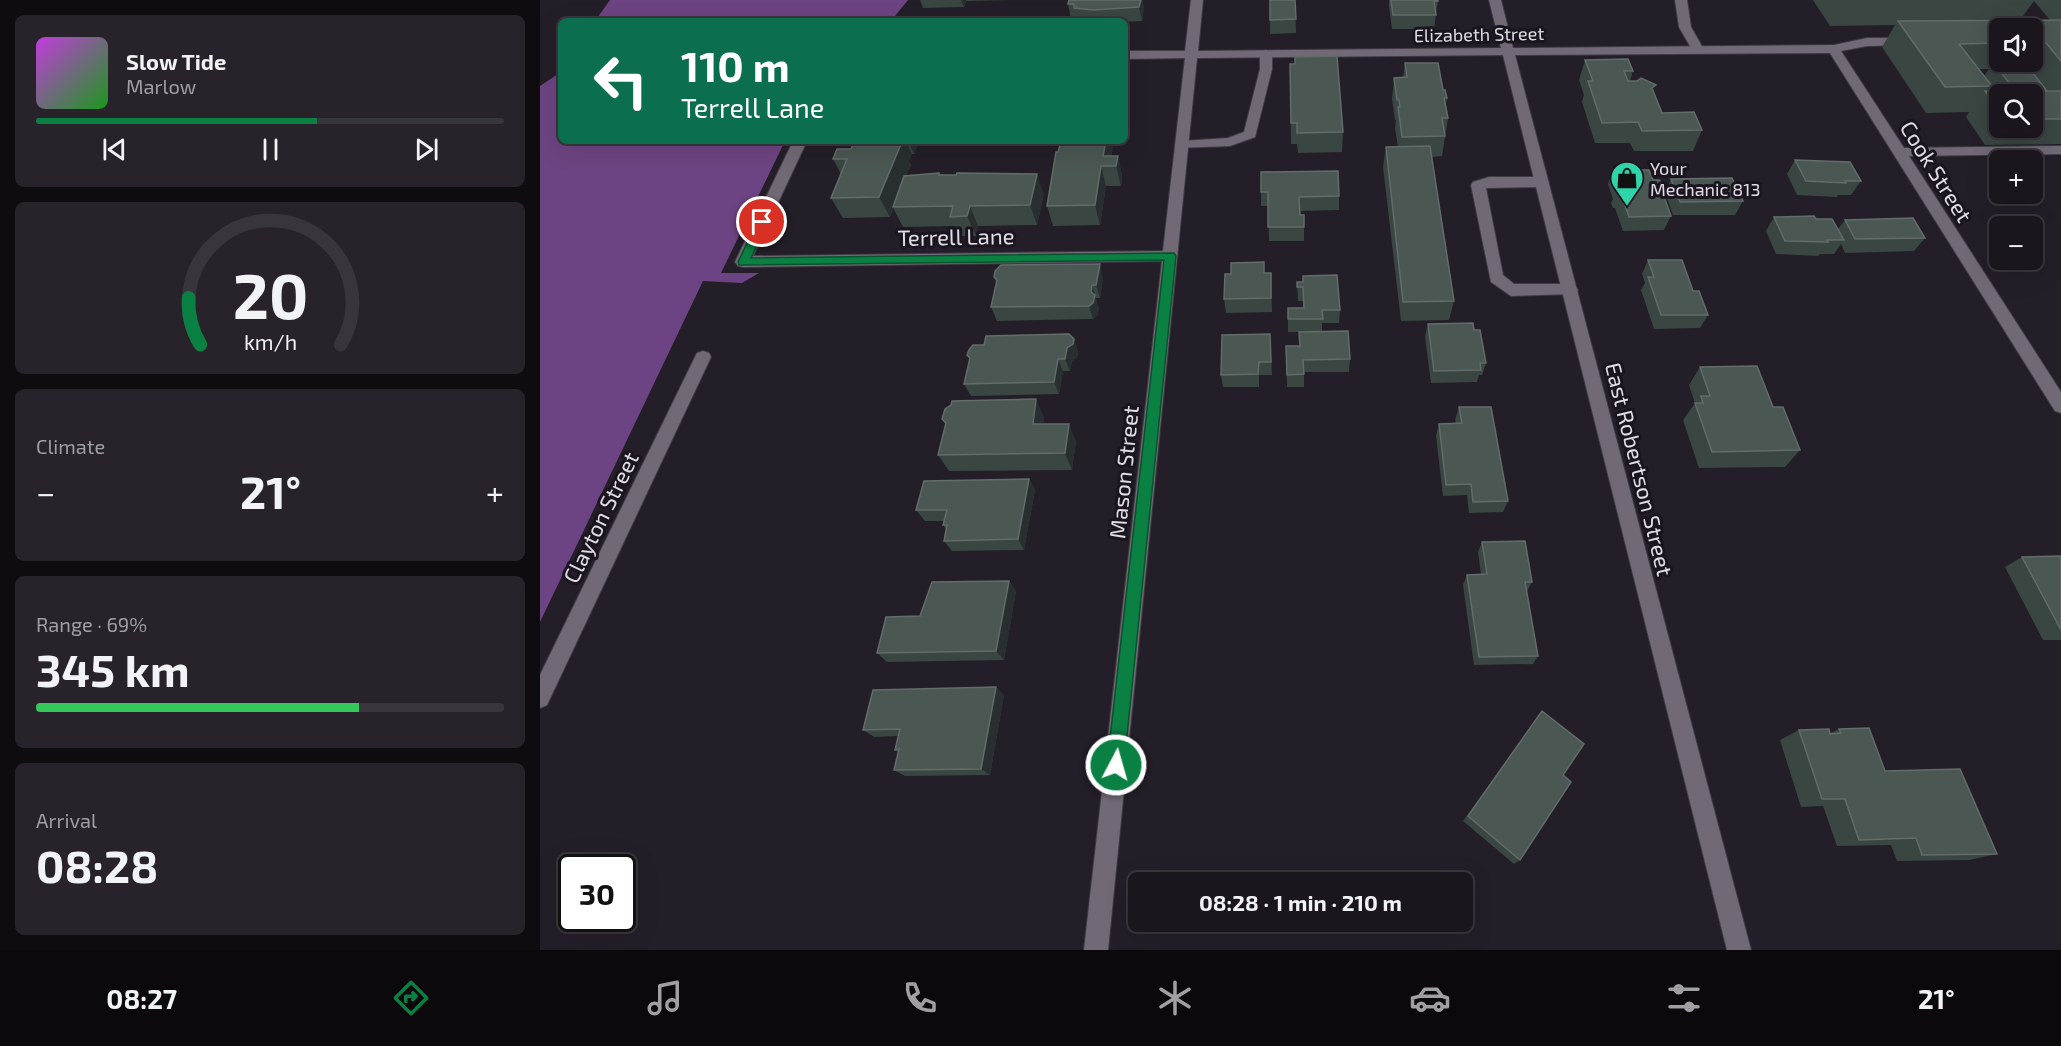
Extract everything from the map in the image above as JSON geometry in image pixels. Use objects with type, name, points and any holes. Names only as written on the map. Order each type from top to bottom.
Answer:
[{"type":"street","name":"Mason Street","points":[[1096,950],[1197,0]]},
{"type":"street","name":"East Robertson Street","points":[[1495,0],[1739,950]]},
{"type":"street","points":[[1681,0],[1686,27],[1698,50]]},
{"type":"street","name":"Elizabeth Street","points":[[1128,56],[1834,50],[1867,42],[1922,42]]},
{"type":"street","name":"Cook Street","points":[[1834,50],[2061,406]]},
{"type":"street","points":[[1182,145],[1214,144],[1242,139],[1250,134],[1266,69],[1266,54]]},
{"type":"street","name":"Terrell Lane","points":[[799,144],[743,262],[1170,256]]},
{"type":"street","points":[[1901,152],[2061,150]]},
{"type":"street","points":[[1542,182],[1488,182],[1478,185],[1496,278],[1511,290],[1570,290]]},
{"type":"street","name":"Clayton Street","points":[[540,698],[703,357]]},
{"type":"shaded area","points":[[610,0],[908,0],[893,18],[597,18]]},
{"type":"shaded area","points":[[558,74],[558,144],[784,144],[721,273],[759,273],[742,283],[703,281],[540,622],[540,86]]},
{"type":"building","points":[[1069,0],[1141,0],[1139,7],[1093,10],[1074,8],[1074,4],[1068,4]]},
{"type":"building","points":[[1270,0],[1295,0],[1296,19],[1270,20]]},
{"type":"building","points":[[1391,0],[1438,0],[1434,1],[1436,15],[1393,15]]},
{"type":"building","points":[[1989,20],[1989,43],[1959,44],[1990,84],[1989,86],[1945,87],[1898,21]]},
{"type":"building","points":[[2043,20],[2061,20],[2061,61],[2046,43],[2043,43]]},
{"type":"building","points":[[1337,56],[1343,132],[1297,133],[1297,123],[1291,123],[1290,64],[1295,64],[1295,57]]},
{"type":"building","points":[[1628,59],[1633,71],[1624,71],[1628,81],[1637,81],[1641,78],[1656,85],[1652,88],[1662,113],[1694,112],[1702,130],[1642,131],[1638,122],[1602,123],[1588,81],[1593,81],[1585,60]]},
{"type":"building","points":[[1405,63],[1438,63],[1443,90],[1447,98],[1444,98],[1448,118],[1442,118],[1445,136],[1402,137],[1398,107],[1400,107],[1394,78],[1407,77]]},
{"type":"building","points":[[2001,72],[2032,72],[2042,84],[2010,84]]},
{"type":"building","points":[[2043,91],[2061,91],[2061,119],[2043,119]]},
{"type":"building","points":[[854,144],[901,144],[879,197],[831,198],[847,159],[833,159],[837,149],[851,149]]},
{"type":"building","points":[[1060,144],[1105,144],[1103,156],[1118,156],[1116,166],[1101,166],[1095,205],[1047,206],[1056,152]]},
{"type":"building","points":[[1430,146],[1454,301],[1403,302],[1386,147]]},
{"type":"building","points":[[1795,160],[1850,162],[1861,181],[1845,181],[1846,183],[1806,181]]},
{"type":"building","points":[[1613,170],[1649,170],[1653,180],[1659,180],[1663,184],[1664,187],[1661,188],[1671,216],[1629,217],[1617,189],[1619,189]]},
{"type":"building","points":[[1338,171],[1339,196],[1299,197],[1300,215],[1304,215],[1304,227],[1268,227],[1268,192],[1261,192],[1261,172]]},
{"type":"building","points":[[939,173],[939,175],[956,175],[957,173],[1037,174],[1030,205],[970,206],[967,216],[950,217],[953,206],[893,207],[904,176]]},
{"type":"building","points":[[1732,178],[1743,201],[1680,202],[1671,179]]},
{"type":"building","points":[[1814,216],[1816,219],[1832,219],[1844,240],[1785,241],[1774,217]]},
{"type":"building","points":[[1913,218],[1925,238],[1855,239],[1845,220]]},
{"type":"building","points":[[1648,260],[1682,260],[1693,291],[1699,291],[1708,315],[1661,315],[1648,277],[1654,277]]},
{"type":"building","points":[[1264,262],[1264,273],[1271,273],[1271,298],[1224,299],[1225,274],[1231,274],[1231,263]]},
{"type":"building","points":[[1100,264],[1096,285],[1092,285],[1091,292],[1095,295],[1093,303],[1089,306],[991,307],[997,280],[994,277],[995,271],[1001,265]]},
{"type":"building","points":[[1337,275],[1340,310],[1322,310],[1323,319],[1288,319],[1288,308],[1304,308],[1303,287],[1297,287],[1297,282],[1303,282],[1303,276]]},
{"type":"building","points":[[1473,323],[1474,330],[1480,330],[1486,363],[1480,363],[1481,370],[1434,371],[1428,324]]},
{"type":"building","points":[[1348,331],[1350,359],[1303,360],[1304,374],[1287,375],[1286,346],[1300,346],[1299,332]]},
{"type":"building","points":[[1069,334],[1074,339],[1073,344],[1067,348],[1065,359],[1058,359],[1054,382],[964,384],[970,358],[967,355],[969,350],[973,345],[984,345],[986,336]]},
{"type":"building","points":[[1270,334],[1271,362],[1259,362],[1258,374],[1221,375],[1222,335]]},
{"type":"building","points":[[1757,366],[1773,407],[1783,407],[1800,450],[1712,452],[1695,403],[1703,403],[1701,396],[1710,396],[1700,367]]},
{"type":"building","points":[[1036,399],[1033,424],[1069,424],[1065,453],[938,455],[946,423],[942,419],[945,409],[951,405],[952,401]]},
{"type":"building","points":[[1459,407],[1491,407],[1508,501],[1473,502],[1471,484],[1446,485],[1439,424],[1462,423]]},
{"type":"building","points":[[1029,479],[1018,539],[944,541],[947,525],[943,525],[947,510],[916,510],[924,481]]},
{"type":"building","points":[[1525,541],[1532,582],[1525,582],[1538,656],[1479,657],[1467,575],[1487,574],[1482,542]]},
{"type":"building","points":[[2061,556],[2061,630],[2022,557]]},
{"type":"building","points":[[1009,581],[996,651],[877,653],[886,617],[920,616],[932,582]]},
{"type":"building","points":[[996,687],[981,769],[894,770],[899,749],[895,750],[900,729],[863,730],[873,690]]},
{"type":"building","points":[[1542,711],[1584,744],[1563,775],[1571,782],[1520,860],[1468,816]]},
{"type":"building","points":[[1869,728],[1885,771],[1960,769],[1997,854],[1922,855],[1916,838],[1859,840],[1845,799],[1822,799],[1799,730],[1829,729],[1830,734],[1841,733],[1839,729]]},
{"type":"place","name":"Your Mechanic 813","points":[[1627,207]]},
{"type":"route","points":[[762,222],[743,262],[1170,256],[1116,765]]}]
